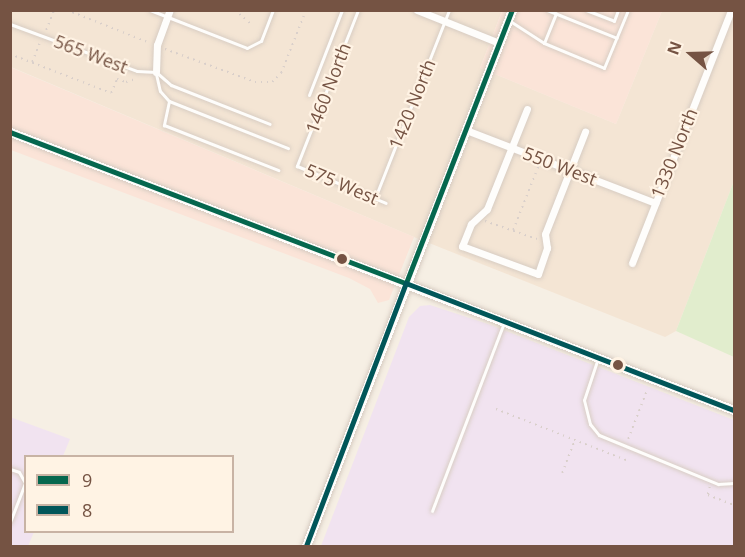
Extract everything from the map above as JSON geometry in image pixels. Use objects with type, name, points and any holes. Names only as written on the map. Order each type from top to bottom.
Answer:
[{"type":"main road","points":[[306,546],[512,10]]},
{"type":"main road","points":[[10,132],[735,410]]},
{"type":"street","points":[[417,10],[499,43]]},
{"type":"street","name":"1330 North","points":[[632,263],[731,10]]},
{"type":"street","points":[[156,72],[157,45],[169,14]]},
{"type":"street","points":[[527,109],[487,209],[471,224],[462,246],[538,274],[547,248],[545,234],[585,132]]},
{"type":"street","name":"550 West","points":[[466,130],[655,203]]},
{"type":"lane","points":[[150,10],[169,14],[247,48],[255,47],[261,41],[273,10]]},
{"type":"lane","points":[[309,95],[342,10]]},
{"type":"lane","name":"1460 North","points":[[297,166],[358,10]]},
{"type":"lane","name":"1420 North","points":[[375,198],[449,10]]},
{"type":"lane","points":[[547,10],[616,38]]},
{"type":"lane","points":[[586,10],[614,21],[618,10]]},
{"type":"lane","points":[[508,20],[544,43],[604,68],[628,10]]},
{"type":"lane","points":[[544,43],[556,13]]},
{"type":"lane","name":"565 West","points":[[10,24],[137,71],[156,72],[171,85],[270,124]]},
{"type":"lane","points":[[156,72],[160,91],[169,101],[288,148]]},
{"type":"lane","points":[[169,101],[164,125],[278,170]]},
{"type":"lane","name":"575 West","points":[[297,166],[386,203]]},
{"type":"lane","points":[[432,511],[505,320]]},
{"type":"lane","points":[[598,357],[584,400],[590,424],[599,435],[718,484],[735,483]]},
{"type":"lane","points":[[10,469],[19,472],[24,481]]},
{"type":"lane","points":[[10,522],[24,486]]},
{"type":"path","points":[[46,30],[54,10]]},
{"type":"path","points":[[67,10],[150,43]]},
{"type":"path","points":[[235,10],[240,11],[251,24]]},
{"type":"path","points":[[162,47],[264,84],[281,73],[306,10]]},
{"type":"path","points":[[32,62],[41,41]]},
{"type":"path","points":[[10,54],[111,93],[117,79],[126,82],[135,79]]},
{"type":"path","points":[[513,230],[539,166]]},
{"type":"path","points":[[481,219],[542,241]]},
{"type":"path","points":[[626,443],[647,390]]},
{"type":"path","points":[[496,409],[626,460]]},
{"type":"path","points":[[562,473],[575,440]]},
{"type":"path","points":[[621,458],[623,451]]},
{"type":"path","points":[[710,486],[708,495],[735,505]]},
{"type":"shaded area","points":[[10,11],[502,11],[480,68],[616,124],[662,11],[734,11],[734,181],[676,331],[665,337],[414,237],[11,67]]},
{"type":"shaded area","points":[[502,11],[662,11],[616,124],[480,68]]},
{"type":"shaded area","points":[[10,67],[414,237],[389,300],[378,303],[370,289],[349,278],[11,150]]},
{"type":"shaded area","points":[[430,305],[488,324],[734,420],[734,546],[321,546],[409,317],[420,306]]},
{"type":"shaded area","points":[[10,417],[70,439],[63,455],[24,455],[24,533],[34,533],[28,546],[11,546]]},
{"type":"green space","points":[[734,181],[734,357],[676,331]]},
{"type":"transit line","name":"9","points":[[406,283],[512,10]]},
{"type":"transit line","name":"9","points":[[10,132],[406,283]]},
{"type":"transit line","name":"8","points":[[406,283],[734,410]]},
{"type":"transit line","name":"8","points":[[306,546],[406,283]]}]
